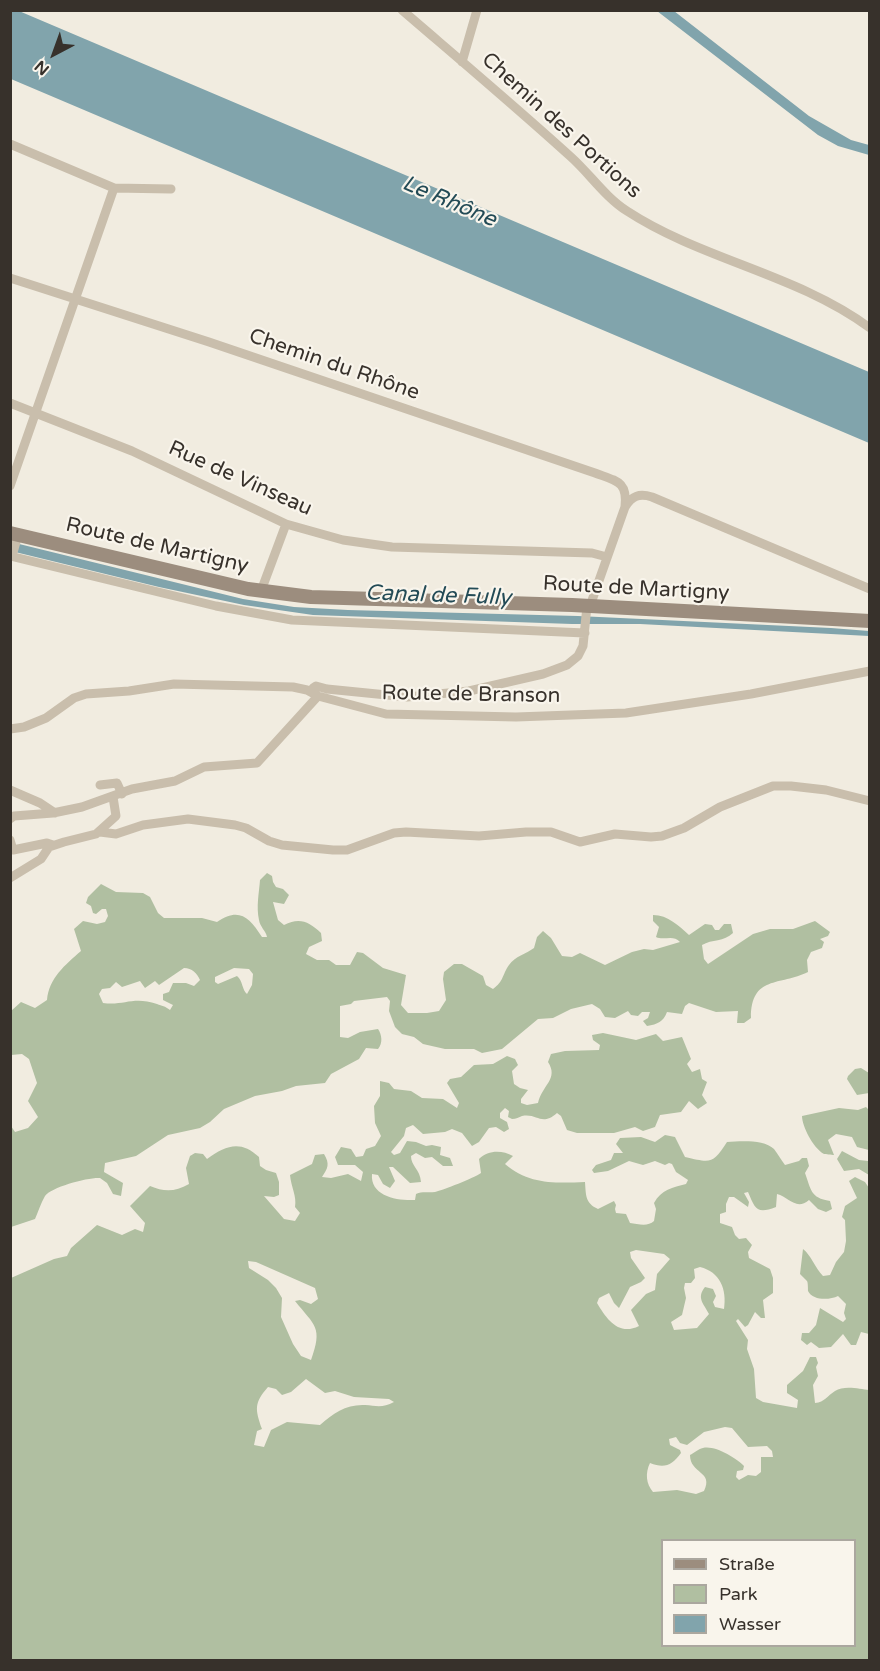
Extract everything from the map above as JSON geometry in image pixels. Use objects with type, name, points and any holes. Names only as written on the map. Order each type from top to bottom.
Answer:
[{"type":"main road","name":"Route de Martigny","points":[[14,534],[261,591],[349,599],[870,621]]},
{"type":"street","name":"Chemin des Portions","points":[[402,10],[573,159],[626,210],[679,238],[840,309],[870,328]]},
{"type":"street","points":[[462,62],[477,10]]},
{"type":"street","points":[[10,144],[114,188],[171,189]]},
{"type":"street","points":[[10,486],[114,188]]},
{"type":"street","name":"Chemin du Rhône","points":[[10,278],[220,345],[595,473],[623,487],[626,494],[625,507]]},
{"type":"street","name":"Rue de Vinseau","points":[[10,402],[132,451],[286,524],[353,542],[392,547],[592,553],[607,557]]},
{"type":"street","points":[[10,819],[14,816],[55,813],[82,807],[132,789],[175,781],[204,767],[257,763],[315,694],[313,688],[316,686],[407,697],[492,686],[543,674],[574,662],[583,645],[588,609],[625,507],[635,496],[652,496],[870,589]]},
{"type":"street","points":[[261,591],[286,524]]},
{"type":"street","points":[[14,534],[11,556],[216,606],[292,620],[585,630]]},
{"type":"street","name":"Route de Branson","points":[[10,729],[24,727],[46,718],[74,698],[86,694],[129,691],[174,684],[279,685],[300,688],[373,712],[406,716],[516,717],[626,713],[751,694],[870,671]]},
{"type":"street","points":[[100,785],[117,783],[118,795],[116,816],[100,832]]},
{"type":"street","points":[[10,840],[13,850],[47,843],[53,845],[100,832],[116,834],[143,825],[188,819],[246,828],[269,841],[282,845],[333,850],[346,849],[394,833],[406,832],[479,836],[551,832],[580,842],[615,834],[662,836],[684,828],[720,807],[773,786],[826,790],[870,801]]},
{"type":"street","points":[[10,790],[40,803],[55,813]]},
{"type":"street","points":[[10,878],[41,859],[53,845]]},
{"type":"green space","points":[[267,873],[272,876],[276,887],[283,889],[289,895],[284,904],[273,902],[278,920],[284,925],[295,921],[304,922],[321,933],[322,941],[309,947],[306,954],[317,960],[329,960],[336,965],[350,965],[357,952],[363,953],[383,968],[406,975],[401,1005],[408,1013],[439,1011],[446,1000],[444,972],[454,964],[462,964],[483,976],[486,985],[493,989],[501,981],[511,962],[534,948],[537,937],[543,931],[551,938],[562,956],[572,957],[580,953],[605,965],[632,952],[644,949],[653,950],[680,942],[674,938],[656,937],[659,927],[653,921],[653,915],[668,919],[689,935],[705,924],[712,925],[715,930],[719,930],[724,924],[731,924],[733,933],[729,936],[702,945],[704,959],[708,964],[753,934],[770,929],[793,929],[815,921],[830,932],[828,936],[820,939],[824,942],[822,948],[811,952],[807,960],[808,972],[762,988],[752,1004],[751,1018],[744,1023],[737,1023],[738,1011],[716,1012],[689,1003],[682,1014],[667,1012],[660,1022],[647,1026],[643,1021],[648,1018],[650,1012],[642,1012],[638,1016],[631,1015],[628,1011],[615,1018],[605,1017],[600,1009],[592,1004],[571,1009],[553,1018],[538,1019],[502,1049],[482,1053],[474,1049],[445,1049],[423,1044],[414,1037],[402,1034],[395,1027],[389,1011],[390,1001],[387,997],[354,1001],[351,1004],[340,1006],[340,1037],[348,1038],[360,1032],[378,1029],[381,1044],[378,1049],[366,1048],[359,1059],[331,1074],[325,1083],[296,1086],[255,1096],[224,1109],[200,1128],[168,1135],[136,1156],[105,1163],[104,1172],[123,1183],[121,1196],[113,1194],[107,1183],[100,1178],[71,1183],[45,1196],[35,1219],[11,1227],[11,1126],[15,1132],[28,1128],[38,1117],[28,1101],[37,1083],[29,1059],[22,1054],[11,1055],[11,1011],[21,1002],[35,1008],[47,1000],[54,979],[81,951],[74,929],[83,921],[97,924],[105,922],[108,916],[106,909],[96,914],[93,913],[91,906],[86,903],[88,897],[101,884],[116,892],[143,893],[150,897],[158,913],[164,918],[202,918],[217,922],[231,915],[243,916],[253,924],[262,937],[267,937],[258,915],[260,880]],"holes":[[[184,968],[194,971],[200,980],[194,986],[186,983],[173,983],[169,992],[163,994],[163,1000],[173,1005],[170,1010],[157,1004],[141,1001],[103,1003],[99,994],[102,989],[110,988],[116,982],[122,987],[140,981],[145,988],[155,981],[159,985]],[[234,968],[249,969],[253,974],[252,985],[247,994],[237,976],[218,984],[215,982],[215,977]]]},
{"type":"green space","points":[[603,1033],[636,1040],[656,1034],[663,1041],[682,1037],[691,1059],[687,1064],[692,1072],[700,1069],[702,1079],[707,1082],[702,1095],[707,1103],[698,1109],[689,1101],[681,1112],[660,1115],[655,1127],[643,1131],[635,1127],[614,1133],[577,1133],[567,1130],[561,1116],[557,1113],[547,1119],[522,1116],[512,1119],[508,1117],[509,1111],[505,1108],[500,1113],[500,1118],[507,1122],[509,1129],[504,1132],[496,1127],[489,1128],[479,1142],[472,1146],[462,1133],[452,1129],[423,1134],[413,1125],[406,1128],[404,1136],[391,1152],[394,1155],[400,1153],[407,1141],[441,1147],[440,1155],[450,1158],[453,1166],[443,1166],[432,1157],[425,1158],[416,1153],[411,1156],[411,1159],[421,1182],[410,1183],[393,1167],[389,1167],[395,1181],[390,1188],[383,1184],[378,1175],[372,1174],[375,1187],[386,1196],[415,1200],[416,1194],[439,1191],[481,1173],[479,1159],[487,1154],[500,1152],[513,1156],[505,1164],[524,1176],[553,1182],[585,1182],[587,1198],[594,1207],[598,1209],[614,1201],[616,1213],[626,1214],[630,1223],[646,1225],[654,1221],[656,1209],[654,1203],[660,1195],[686,1184],[688,1180],[676,1172],[672,1164],[665,1165],[655,1161],[643,1165],[629,1161],[608,1171],[594,1173],[592,1170],[596,1165],[611,1160],[614,1153],[623,1153],[616,1144],[620,1138],[641,1137],[655,1142],[665,1135],[675,1137],[685,1157],[706,1161],[714,1158],[727,1142],[738,1141],[752,1141],[770,1146],[785,1165],[807,1158],[809,1166],[805,1173],[810,1188],[819,1198],[830,1201],[832,1209],[826,1212],[818,1209],[809,1200],[796,1204],[777,1194],[776,1207],[760,1210],[755,1206],[748,1192],[744,1193],[749,1202],[748,1207],[734,1197],[729,1197],[726,1212],[720,1214],[720,1223],[732,1227],[739,1239],[746,1238],[752,1245],[748,1252],[749,1258],[770,1269],[773,1278],[773,1293],[763,1300],[765,1318],[761,1318],[755,1312],[745,1327],[738,1319],[736,1321],[748,1340],[747,1349],[754,1369],[756,1398],[763,1402],[797,1408],[798,1400],[787,1393],[787,1385],[803,1371],[810,1357],[816,1357],[818,1363],[816,1367],[818,1376],[813,1385],[815,1403],[843,1388],[869,1390],[869,1660],[11,1660],[11,1278],[54,1259],[67,1256],[71,1248],[97,1225],[122,1235],[135,1229],[143,1232],[145,1223],[130,1206],[150,1186],[170,1190],[189,1184],[186,1168],[190,1156],[195,1153],[203,1154],[207,1159],[233,1146],[240,1146],[252,1152],[259,1157],[260,1166],[276,1173],[279,1182],[279,1195],[264,1196],[284,1219],[295,1221],[300,1213],[295,1207],[290,1175],[312,1164],[315,1155],[324,1154],[328,1163],[322,1177],[331,1178],[348,1174],[361,1181],[363,1172],[355,1165],[338,1165],[335,1157],[341,1147],[351,1149],[356,1157],[363,1156],[366,1149],[375,1146],[381,1136],[375,1123],[374,1106],[380,1096],[380,1081],[389,1083],[394,1089],[411,1091],[422,1098],[443,1099],[457,1108],[459,1103],[447,1083],[450,1079],[461,1077],[474,1065],[493,1064],[507,1056],[515,1059],[518,1065],[512,1071],[514,1084],[528,1090],[521,1099],[521,1103],[527,1105],[538,1103],[551,1078],[552,1073],[548,1062],[551,1054],[565,1051],[599,1050],[600,1045],[593,1040],[592,1035]],"holes":[[[636,1250],[664,1254],[670,1259],[657,1274],[655,1290],[646,1294],[631,1310],[639,1326],[625,1329],[614,1325],[597,1303],[599,1298],[609,1293],[619,1308],[630,1287],[645,1278],[631,1258],[630,1252]],[[248,1261],[256,1262],[315,1288],[318,1299],[311,1304],[300,1300],[295,1301],[315,1328],[315,1349],[311,1360],[301,1356],[293,1344],[281,1317],[282,1298],[276,1288],[249,1268]],[[700,1267],[707,1269],[721,1282],[724,1309],[715,1307],[713,1302],[716,1296],[713,1289],[705,1287],[701,1298],[709,1314],[697,1328],[674,1330],[671,1322],[682,1315],[686,1298],[685,1283],[691,1283],[695,1278],[694,1269]],[[306,1379],[325,1393],[335,1391],[354,1397],[389,1399],[394,1402],[383,1406],[358,1405],[346,1408],[335,1413],[320,1425],[287,1422],[271,1430],[264,1447],[254,1445],[257,1431],[262,1429],[257,1406],[263,1393],[268,1387],[276,1389],[282,1395],[291,1392]],[[725,1427],[732,1428],[748,1447],[767,1446],[772,1451],[773,1457],[761,1457],[761,1472],[756,1476],[748,1475],[739,1480],[736,1477],[737,1471],[743,1470],[744,1466],[719,1450],[701,1449],[690,1455],[694,1466],[706,1480],[704,1491],[696,1494],[677,1490],[653,1492],[647,1478],[650,1463],[660,1466],[668,1465],[681,1453],[680,1450],[670,1445],[669,1439],[676,1437],[680,1443],[687,1445],[704,1432]]]},
{"type":"green space","points":[[861,1068],[869,1073],[869,1093],[857,1095],[847,1079],[855,1069]]},
{"type":"green space","points":[[866,1107],[869,1110],[869,1150],[857,1147],[852,1137],[836,1134],[828,1140],[834,1155],[824,1154],[812,1142],[802,1120],[802,1116],[839,1108],[858,1110]]},
{"type":"green space","points":[[842,1151],[859,1160],[868,1161],[869,1159],[869,1175],[859,1169],[844,1171],[837,1159]]},
{"type":"green space","points":[[855,1177],[865,1182],[869,1188],[869,1334],[861,1332],[856,1345],[851,1345],[843,1334],[831,1347],[819,1348],[811,1342],[807,1345],[801,1340],[802,1333],[809,1333],[816,1325],[820,1308],[843,1322],[846,1319],[844,1313],[846,1304],[838,1296],[822,1299],[810,1294],[807,1281],[800,1274],[803,1249],[823,1276],[830,1275],[844,1252],[845,1220],[842,1217],[845,1206],[857,1198],[849,1181]]},
{"type":"water","name":"Le Rhône","points":[[10,11],[19,11],[869,372],[869,443],[11,79]]},
{"type":"water","points":[[657,11],[674,11],[809,116],[851,140],[869,145],[869,155],[838,146],[818,135]]},
{"type":"water","name":"Canal de Fully","points":[[11,542],[243,599],[294,607],[578,616],[831,628],[869,631],[869,636],[640,624],[572,624],[313,615],[244,605],[159,587],[11,551]]}]
